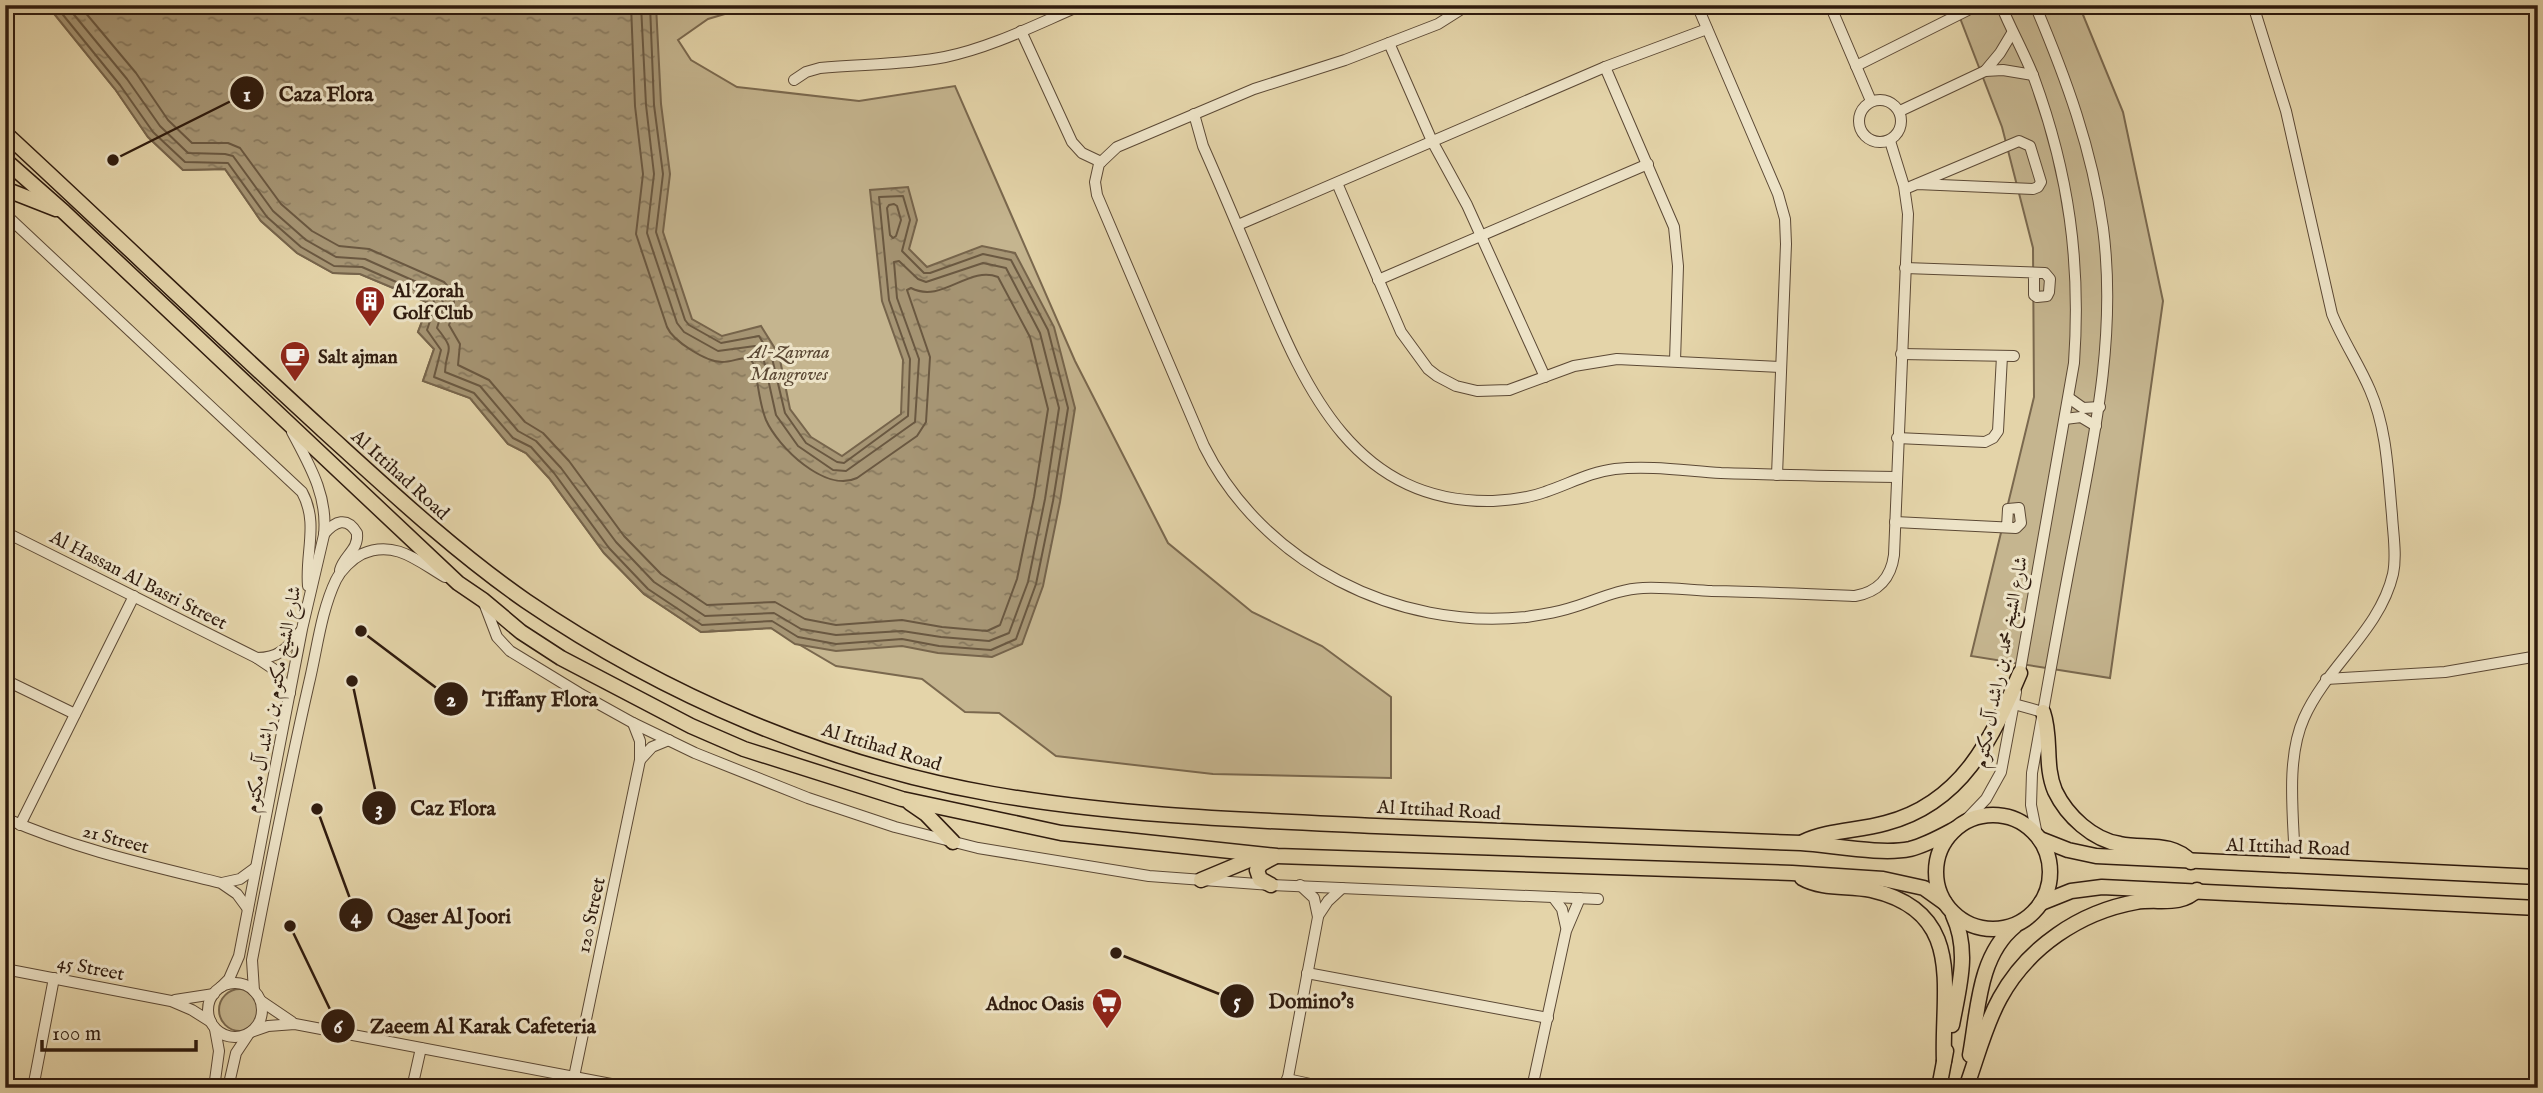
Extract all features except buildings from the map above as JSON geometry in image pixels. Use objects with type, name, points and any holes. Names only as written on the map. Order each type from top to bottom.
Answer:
[{"type":"highway","name":"Al Ittihad Road","points":[[5,133],[282,393],[406,505],[489,574],[537,608],[610,653],[752,723],[817,747],[909,776],[989,793],[1045,802],[1206,819],[1801,842],[1885,850],[1908,849],[1932,841],[1960,825]]},
{"type":"highway","name":"Al Ittihad Road","points":[[5,160],[286,419],[458,583],[521,632],[561,657],[691,726],[744,749],[902,799],[1061,833],[1270,855],[1792,873],[1903,881],[1924,888],[1948,907]]},
{"type":"highway","points":[[5,189],[64,212]]},
{"type":"highway","points":[[1801,842],[1818,835],[1852,832],[1892,822],[1917,811],[1950,788],[1963,776],[1990,739],[2020,673]]},
{"type":"highway","points":[[2043,712],[2047,726],[2051,779],[2068,813],[2092,833],[2108,841],[2171,848],[2179,851],[2191,862]]},
{"type":"highway","points":[[902,799],[926,814],[953,842]]},
{"type":"highway","points":[[1939,1088],[1958,994],[1963,954],[1962,938],[1938,888],[1938,856],[1944,841],[1960,825],[1988,815],[2011,817],[2026,825],[2039,837],[2048,854],[2048,888],[2032,914],[2002,939],[1989,960],[1965,1088]]},
{"type":"highway","name":"Al Ittihad Road","points":[[2039,837],[2067,850],[2096,856],[2538,877]]},
{"type":"highway","points":[[1201,880],[1270,855]]},
{"type":"highway","points":[[1270,855],[1258,870],[1261,879],[1271,885]]},
{"type":"highway","points":[[1792,873],[1820,885],[1862,889],[1888,895],[1904,903],[1930,927],[1939,941],[1946,970],[1944,1061]]},
{"type":"highway","points":[[2041,903],[2060,894],[2092,887],[2538,908]]},
{"type":"highway","points":[[1965,1088],[2001,997],[2023,967],[2058,933],[2077,922],[2135,902],[2181,901],[2197,890]]},
{"type":"highway","points":[[1948,907],[1962,920],[1976,926],[2006,928],[2020,923]]},
{"type":"street","points":[[794,80],[806,72],[820,68],[945,57],[985,46],[1082,5]]},
{"type":"street","points":[[1468,5],[1444,22],[1345,60],[1254,89],[1117,147],[1101,162],[1095,176],[1097,195],[1214,467],[1254,518],[1287,547],[1321,571],[1359,591],[1411,609],[1485,618],[1547,614],[1625,590],[1644,588],[1855,596],[1875,590],[1889,575],[1894,555],[1908,214],[1905,189],[1889,141]]},
{"type":"street","points":[[1697,5],[1773,182],[1785,219],[1777,475]]},
{"type":"street","points":[[1830,5],[1871,101]]},
{"type":"street","points":[[1856,66],[1964,9],[1978,5]]},
{"type":"street","name":"شارع الشيخ محمد بن راشد آل مكتوم","points":[[1960,825],[1986,799],[2001,772],[2065,419],[2077,317],[2072,225],[2053,135],[2033,75],[2001,5]]},
{"type":"street","points":[[2035,5],[2072,96],[2096,184],[2107,275],[2108,321],[2100,407],[2030,789],[2039,837]]},
{"type":"street","points":[[2253,5],[2289,124],[2326,294],[2340,334],[2365,380],[2379,414],[2389,477],[2394,546],[2393,573],[2382,603],[2373,619],[2326,679],[2304,717],[2295,744],[2295,865]]},
{"type":"street","points":[[1238,225],[1605,66],[1707,29]]},
{"type":"street","points":[[1021,31],[1072,142],[1082,153],[1101,162]]},
{"type":"street","points":[[1900,111],[1985,71],[2012,33]]},
{"type":"street","points":[[1389,43],[1432,141],[1482,236],[1545,377]]},
{"type":"street","points":[[1605,66],[1667,209],[1677,246],[1675,361]]},
{"type":"street","points":[[1985,71],[2033,75]]},
{"type":"street","points":[[1882,99],[1893,103],[1900,111],[1902,123],[1898,133],[1889,141],[1878,143],[1868,139],[1860,130],[1858,119],[1862,108],[1871,101],[1882,99]]},
{"type":"street","points":[[1195,114],[1203,146],[1286,344],[1321,407],[1357,451],[1406,483],[1446,496],[1496,501],[1529,496],[1590,475],[1617,469],[1896,477]]},
{"type":"street","points":[[1905,189],[2019,141],[2030,146],[2041,181],[2038,187],[2033,189],[1917,184]]},
{"type":"street","points":[[1378,280],[1648,164]]},
{"type":"street","points":[[1337,183],[1407,342],[1437,376],[1467,389],[1488,392],[1519,387],[1574,366],[1603,360],[1781,367]]},
{"type":"street","points":[[5,214],[302,492],[311,513],[312,525],[308,573],[310,596]]},
{"type":"street","points":[[1905,268],[2034,273]]},
{"type":"street","points":[[1901,354],[2014,356]]},
{"type":"street","points":[[1897,438],[1985,442],[1993,438],[1998,432],[2002,356]]},
{"type":"street","points":[[2068,398],[2083,408],[2100,407]]},
{"type":"street","points":[[2065,419],[2081,417],[2096,426]]},
{"type":"street","name":"شارع الشيخ مكتوم بن راشد آل مكتوم","points":[[217,991],[229,979],[239,956],[302,629],[324,535],[322,495],[286,419]]},
{"type":"street","name":"شارع الشيخ مكتوم بن راشد آل مكتوم","points":[[257,995],[252,960],[328,604],[342,564],[355,548],[357,533],[349,524],[338,522],[324,535]]},
{"type":"street","points":[[1895,523],[2007,527]]},
{"type":"street","name":"Al Hassan Al Basri Street","points":[[5,532],[257,658],[275,670],[290,693]]},
{"type":"street","points":[[339,574],[363,554],[392,549],[413,556],[458,583]]},
{"type":"street","points":[[20,825],[134,596]]},
{"type":"street","points":[[483,600],[493,630],[510,651],[633,723],[808,798],[895,827],[953,842],[1137,874],[1271,885],[1598,899]]},
{"type":"street","points":[[257,658],[278,654],[287,648],[302,629]]},
{"type":"street","points":[[2326,679],[2445,672],[2538,656]]},
{"type":"street","points":[[5,680],[75,714]]},
{"type":"street","points":[[2014,704],[2043,712]]},
{"type":"street","name":"120 Street","points":[[579,1081],[640,760],[640,741],[633,723]]},
{"type":"street","points":[[640,760],[652,747],[669,740]]},
{"type":"street","name":"21 Street","points":[[5,818],[93,851],[222,883]]},
{"type":"street","points":[[222,883],[240,879],[255,869]]},
{"type":"street","points":[[222,883],[237,894],[248,909]]},
{"type":"street","points":[[1300,885],[1314,898],[1318,917]]},
{"type":"street","points":[[1329,1088],[1287,1083],[1318,917],[1328,901],[1342,888]]},
{"type":"street","points":[[1553,897],[1564,916],[1566,931]]},
{"type":"street","points":[[1532,1088],[1566,931],[1580,898]]},
{"type":"street","name":"45 Street","points":[[5,969],[170,1001],[192,1010],[213,1025]]},
{"type":"street","points":[[1307,973],[1548,1018]]},
{"type":"street","points":[[33,1088],[54,978]]},
{"type":"street","points":[[214,1088],[219,1051],[208,1007],[217,991],[234,983],[248,987],[275,1012],[295,1024]]},
{"type":"street","name":"45 Street","points":[[170,1001],[217,991]]},
{"type":"street","points":[[228,1088],[236,1053],[260,1021],[262,1007],[257,995]]},
{"type":"street","points":[[213,1025],[227,1036],[241,1037],[268,1026],[295,1024],[579,1081],[632,1088]]},
{"type":"street","points":[[412,1088],[421,1048]]},
{"type":"green space","name":"Al-Zawraa Mangroves","points":[[47,5],[755,5],[708,19],[678,40],[691,60],[737,87],[859,101],[955,86],[1075,361],[1168,543],[1252,612],[1322,646],[1391,697],[1391,778],[1213,774],[1056,756],[999,713],[965,712],[922,679],[836,666],[771,628],[701,632],[644,594],[604,553],[549,478],[526,453],[508,444],[470,398],[423,381],[434,349],[418,332],[429,303],[360,274],[333,273],[297,253],[261,221],[225,169],[183,170],[148,137],[115,89]]},
{"type":"green space","points":[[1955,5],[2079,5],[2123,112],[2163,301],[2110,678],[1971,656],[2034,397],[2033,248],[2002,127]]},
{"type":"green space","points":[[240,989],[255,995],[261,1010],[255,1025],[240,1031],[225,1025],[219,1010],[225,995]]},
{"type":"water","name":"Al-Zawraa Mangroves","points":[[47,5],[656,5],[661,104],[670,174],[663,232],[692,319],[722,336],[761,326],[779,355],[790,409],[811,437],[842,456],[901,414],[903,360],[882,301],[870,190],[908,187],[917,220],[909,249],[927,267],[982,246],[1015,253],[1054,327],[1075,408],[1043,586],[1022,644],[992,657],[938,653],[902,646],[836,651],[795,644],[771,628],[701,632],[644,594],[604,553],[549,478],[526,453],[508,444],[470,398],[423,381],[434,349],[418,332],[429,303],[360,274],[333,273],[297,253],[261,221],[225,169],[183,170],[148,137],[115,89]]},
{"type":"place","name":"Caza Flora","points":[[113,160]]},
{"type":"place","name":"Al Zorah Golf Club","points":[[370,328]]},
{"type":"place","name":"Salt ajman","points":[[295,383]]},
{"type":"place","name":"Tiffany Flora","points":[[361,631]]},
{"type":"place","name":"Caz Flora","points":[[352,681]]},
{"type":"place","name":"Qaser Al Joori","points":[[317,809]]},
{"type":"place","name":"Zaeem Al Karak Cafeteria","points":[[290,926]]},
{"type":"place","name":"Domino's","points":[[1116,953]]},
{"type":"place","name":"Adnoc Oasis","points":[[1107,1030]]}]
